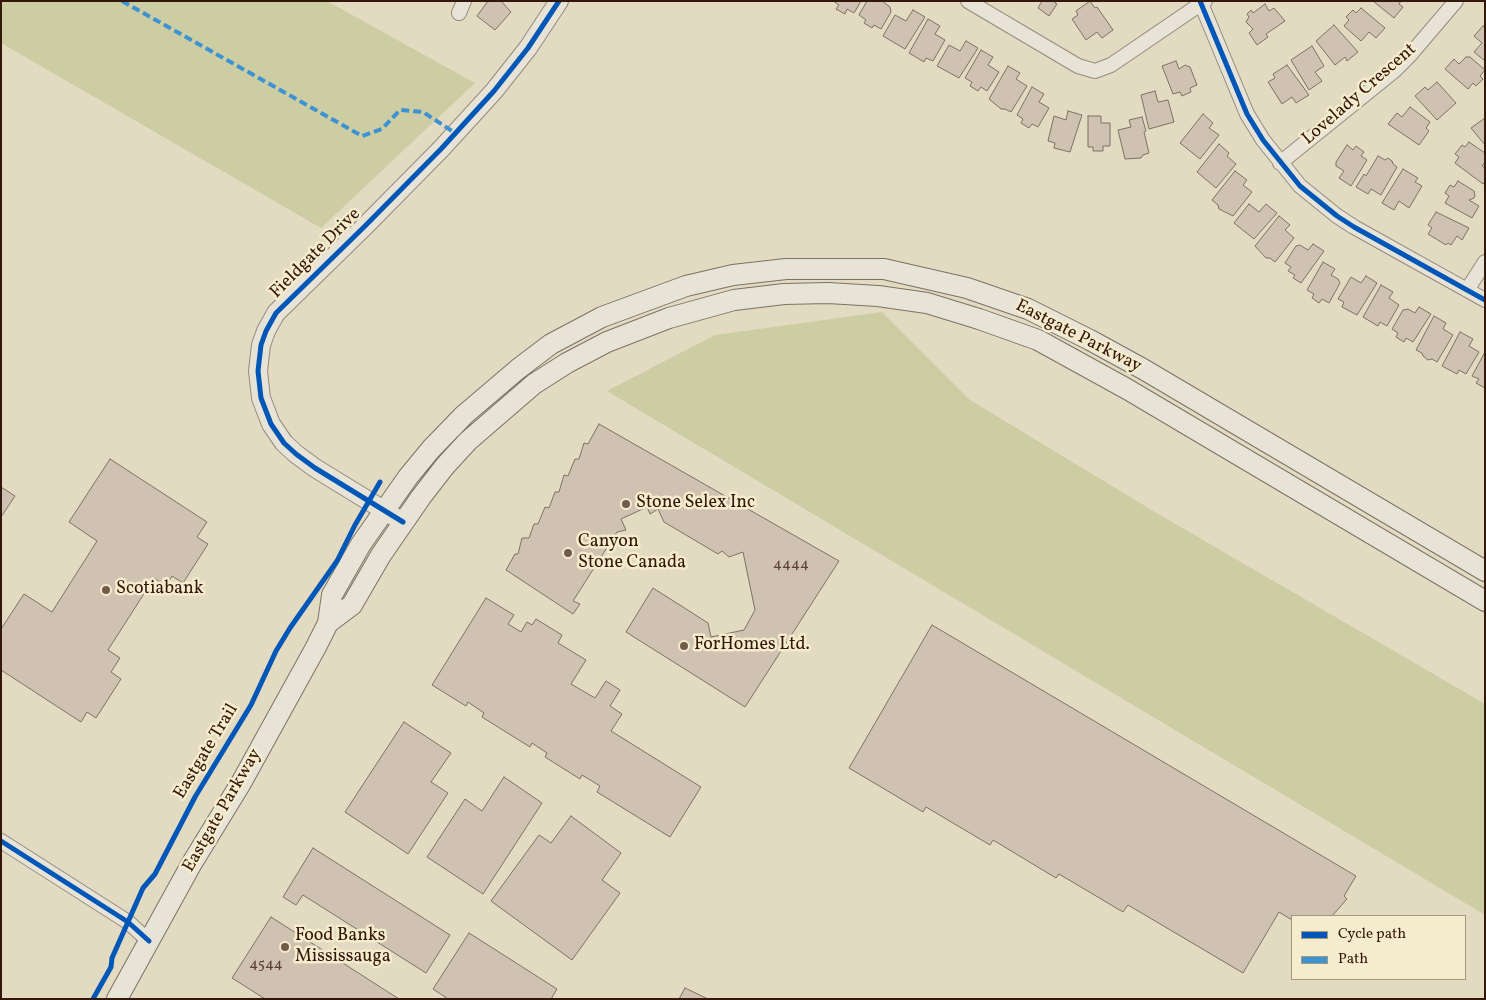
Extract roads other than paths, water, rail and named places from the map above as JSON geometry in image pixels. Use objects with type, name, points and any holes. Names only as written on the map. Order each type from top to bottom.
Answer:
[{"type":"main road","name":"Eastgate Parkway","points":[[116,999],[192,864],[279,716],[328,623],[332,595],[361,544],[431,448],[464,415],[551,344],[602,316],[686,286],[733,275],[786,269],[884,269],[967,288],[1019,306],[1090,340],[1485,571]]},
{"type":"main road","name":"Eastgate Parkway","points":[[328,623],[352,605],[403,522],[445,466],[468,440],[534,384],[567,363],[607,342],[669,318],[734,300],[784,294],[828,293],[878,296],[927,303],[980,319],[1038,340],[1127,389],[1485,601]]},
{"type":"street","name":"Fieldgate Drive","points":[[403,522],[315,468],[284,443],[271,424],[261,398],[258,371],[261,345],[276,313],[386,205],[494,91],[528,48],[558,1]]},
{"type":"street","points":[[968,1],[1078,66],[1094,70],[1111,65],[1202,2],[1247,114],[1280,163],[1300,186],[1337,216],[1485,300]]},
{"type":"street","name":"Lovelady Crescent","points":[[1280,163],[1394,71],[1456,1]]},
{"type":"street","points":[[1467,290],[1485,262]]},
{"type":"street","points":[[1,841],[128,922],[149,941]]},
{"type":"place","name":"Stone Selex Inc","points":[[626,504]]},
{"type":"place","name":"Canyon Stone Canada","points":[[568,553]]},
{"type":"place","name":"Scotiabank","points":[[106,590]]},
{"type":"place","name":"ForHomes Ltd.","points":[[684,646]]},
{"type":"place","name":"Food Banks Mississauga","points":[[285,947]]}]
